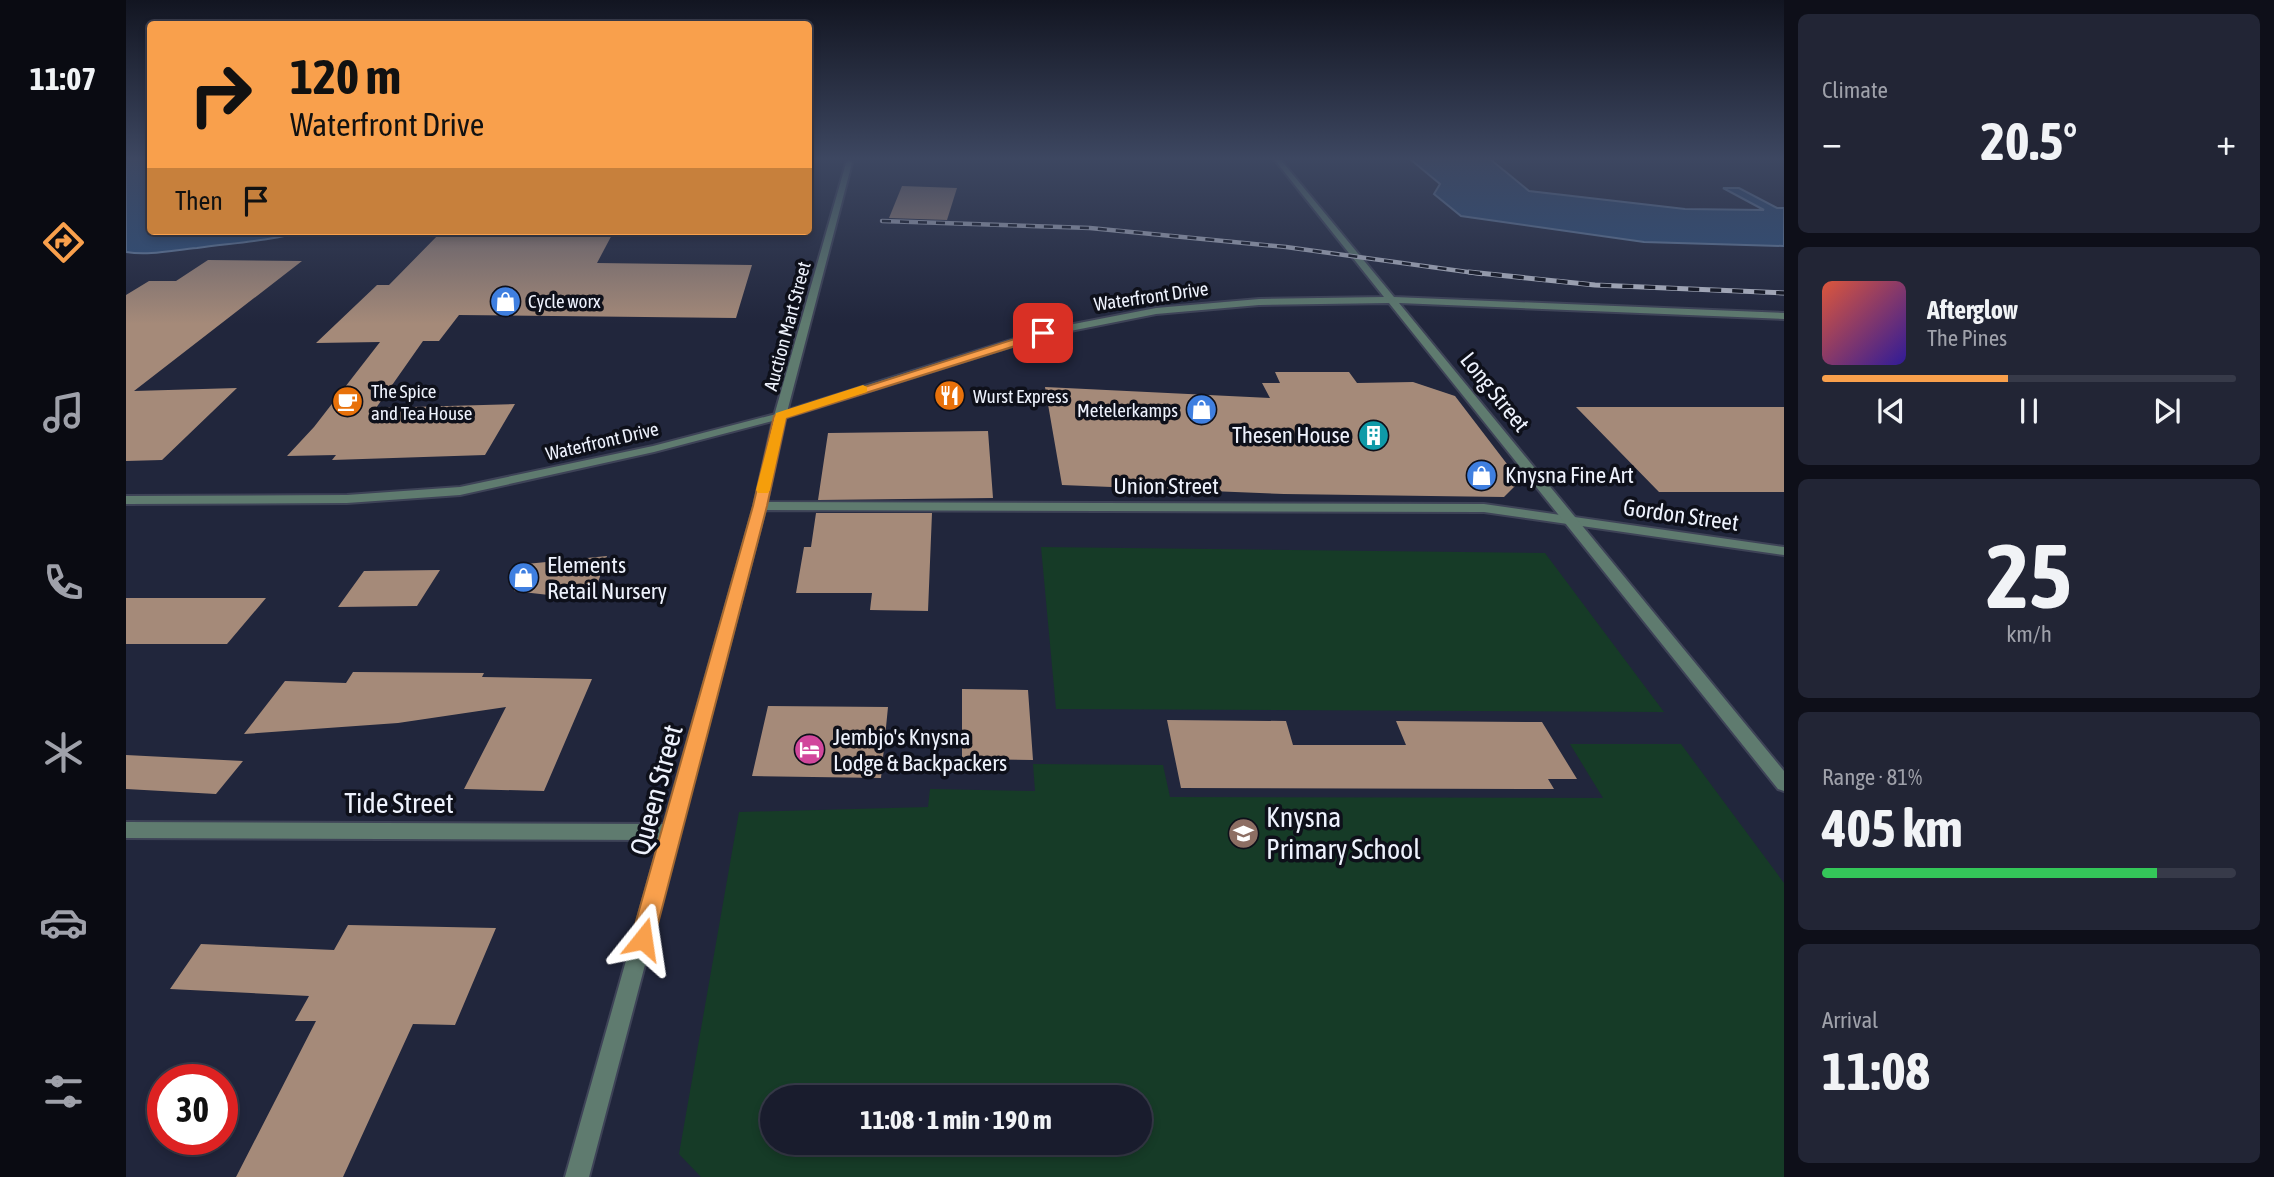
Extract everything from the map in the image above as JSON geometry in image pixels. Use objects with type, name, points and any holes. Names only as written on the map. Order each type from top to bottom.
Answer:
[{"type":"street","name":"Auction Mart Street","points":[[780,416],[835,214]]},
{"type":"street","name":"Long Street","points":[[1322,214],[1784,784]]},
{"type":"street","name":"Waterfront Drive","points":[[126,500],[347,499],[460,491],[654,449],[780,416],[1043,333],[1156,311],[1259,302],[1392,300],[1784,316]]},
{"type":"street","name":"Queen Street","points":[[577,1177],[760,506],[780,416]]},
{"type":"street","name":"Union Street","points":[[760,506],[1484,508],[1572,520]]},
{"type":"street","name":"Gordon Street","points":[[1572,520],[1784,551]]},
{"type":"street","name":"Tide Street","points":[[126,830],[672,832]]},
{"type":"green space","points":[[1041,547],[1545,553],[1664,712],[1056,709]]},
{"type":"green space","name":"Knysna Primary School","points":[[1570,744],[1681,744],[1784,883],[1784,1177],[701,1177],[679,1154],[739,812],[928,807],[930,789],[1035,791],[1033,764],[1163,765],[1170,797],[1603,798]]},
{"type":"water","points":[[126,214],[147,214],[147,235],[287,235],[170,251],[126,252]]},
{"type":"water","points":[[1458,214],[1784,214],[1784,246],[1644,242]]},
{"type":"building","points":[[891,214],[949,214],[947,220],[889,218]]},
{"type":"building","points":[[438,235],[612,235],[597,263],[752,265],[736,318],[459,315],[439,341],[423,341],[376,408],[515,404],[485,455],[332,460],[336,455],[287,456],[314,427],[380,342],[316,343],[377,285],[389,285]]},
{"type":"building","points":[[208,260],[302,261],[134,391],[237,388],[162,460],[126,461],[126,295],[149,281],[176,281]]},
{"type":"building","points":[[1275,372],[1349,372],[1357,383],[1413,382],[1455,396],[1520,481],[1504,497],[1284,494],[1062,485],[1045,387],[1270,398],[1262,383],[1280,383]]},
{"type":"building","points":[[1576,407],[1784,407],[1784,492],[1659,492]]},
{"type":"building","points":[[988,431],[993,498],[818,500],[828,433]]},
{"type":"building","points":[[816,513],[932,513],[928,611],[870,610],[872,593],[796,593],[804,547],[811,547]]},
{"type":"building","points":[[607,556],[592,600],[514,591],[526,564]]},
{"type":"building","points":[[440,570],[417,606],[338,607],[364,571]]},
{"type":"building","points":[[126,598],[266,598],[227,644],[126,644]]},
{"type":"building","points":[[353,672],[484,673],[482,677],[592,679],[544,791],[464,789],[506,707],[398,723],[244,734],[285,681],[346,683]]},
{"type":"building","points":[[962,689],[1028,690],[1033,760],[962,759]]},
{"type":"building","points":[[768,706],[888,707],[881,778],[752,776]]},
{"type":"building","points":[[1167,720],[1286,721],[1293,745],[1406,745],[1396,721],[1542,722],[1577,779],[1548,779],[1554,789],[1181,788]]},
{"type":"building","points":[[126,755],[243,761],[216,794],[126,789]]},
{"type":"building","points":[[348,925],[496,928],[455,1025],[413,1024],[343,1177],[236,1177],[316,1021],[295,1021],[309,996],[170,989],[201,944],[334,950]]},
{"type":"railway","points":[[882,221],[1090,228],[1286,247],[1482,274]]},
{"type":"railway","points":[[1469,272],[1595,285],[1784,293]]},
{"type":"slow traffic","points":[[763,490],[780,416],[863,389]]},
{"type":"place","name":"Cycle worx","points":[[505,301]]},
{"type":"place","name":"Wurst Express","points":[[950,396]]},
{"type":"place","name":"The Spice and Tea House","points":[[348,402]]},
{"type":"place","name":"Metelerkamps","points":[[1201,410]]},
{"type":"place","name":"Thesen House","points":[[1373,435]]},
{"type":"place","name":"Knysna Fine Art","points":[[1482,475]]},
{"type":"place","name":"Elements Retail Nursery","points":[[524,578]]},
{"type":"place","name":"Jembjo's Knysna Lodge & Backpackers","points":[[810,750]]},
{"type":"place","name":"Knysna Primary School","points":[[1243,833]]},
{"type":"route","points":[[643,939],[760,506],[780,416],[1043,333]]}]
